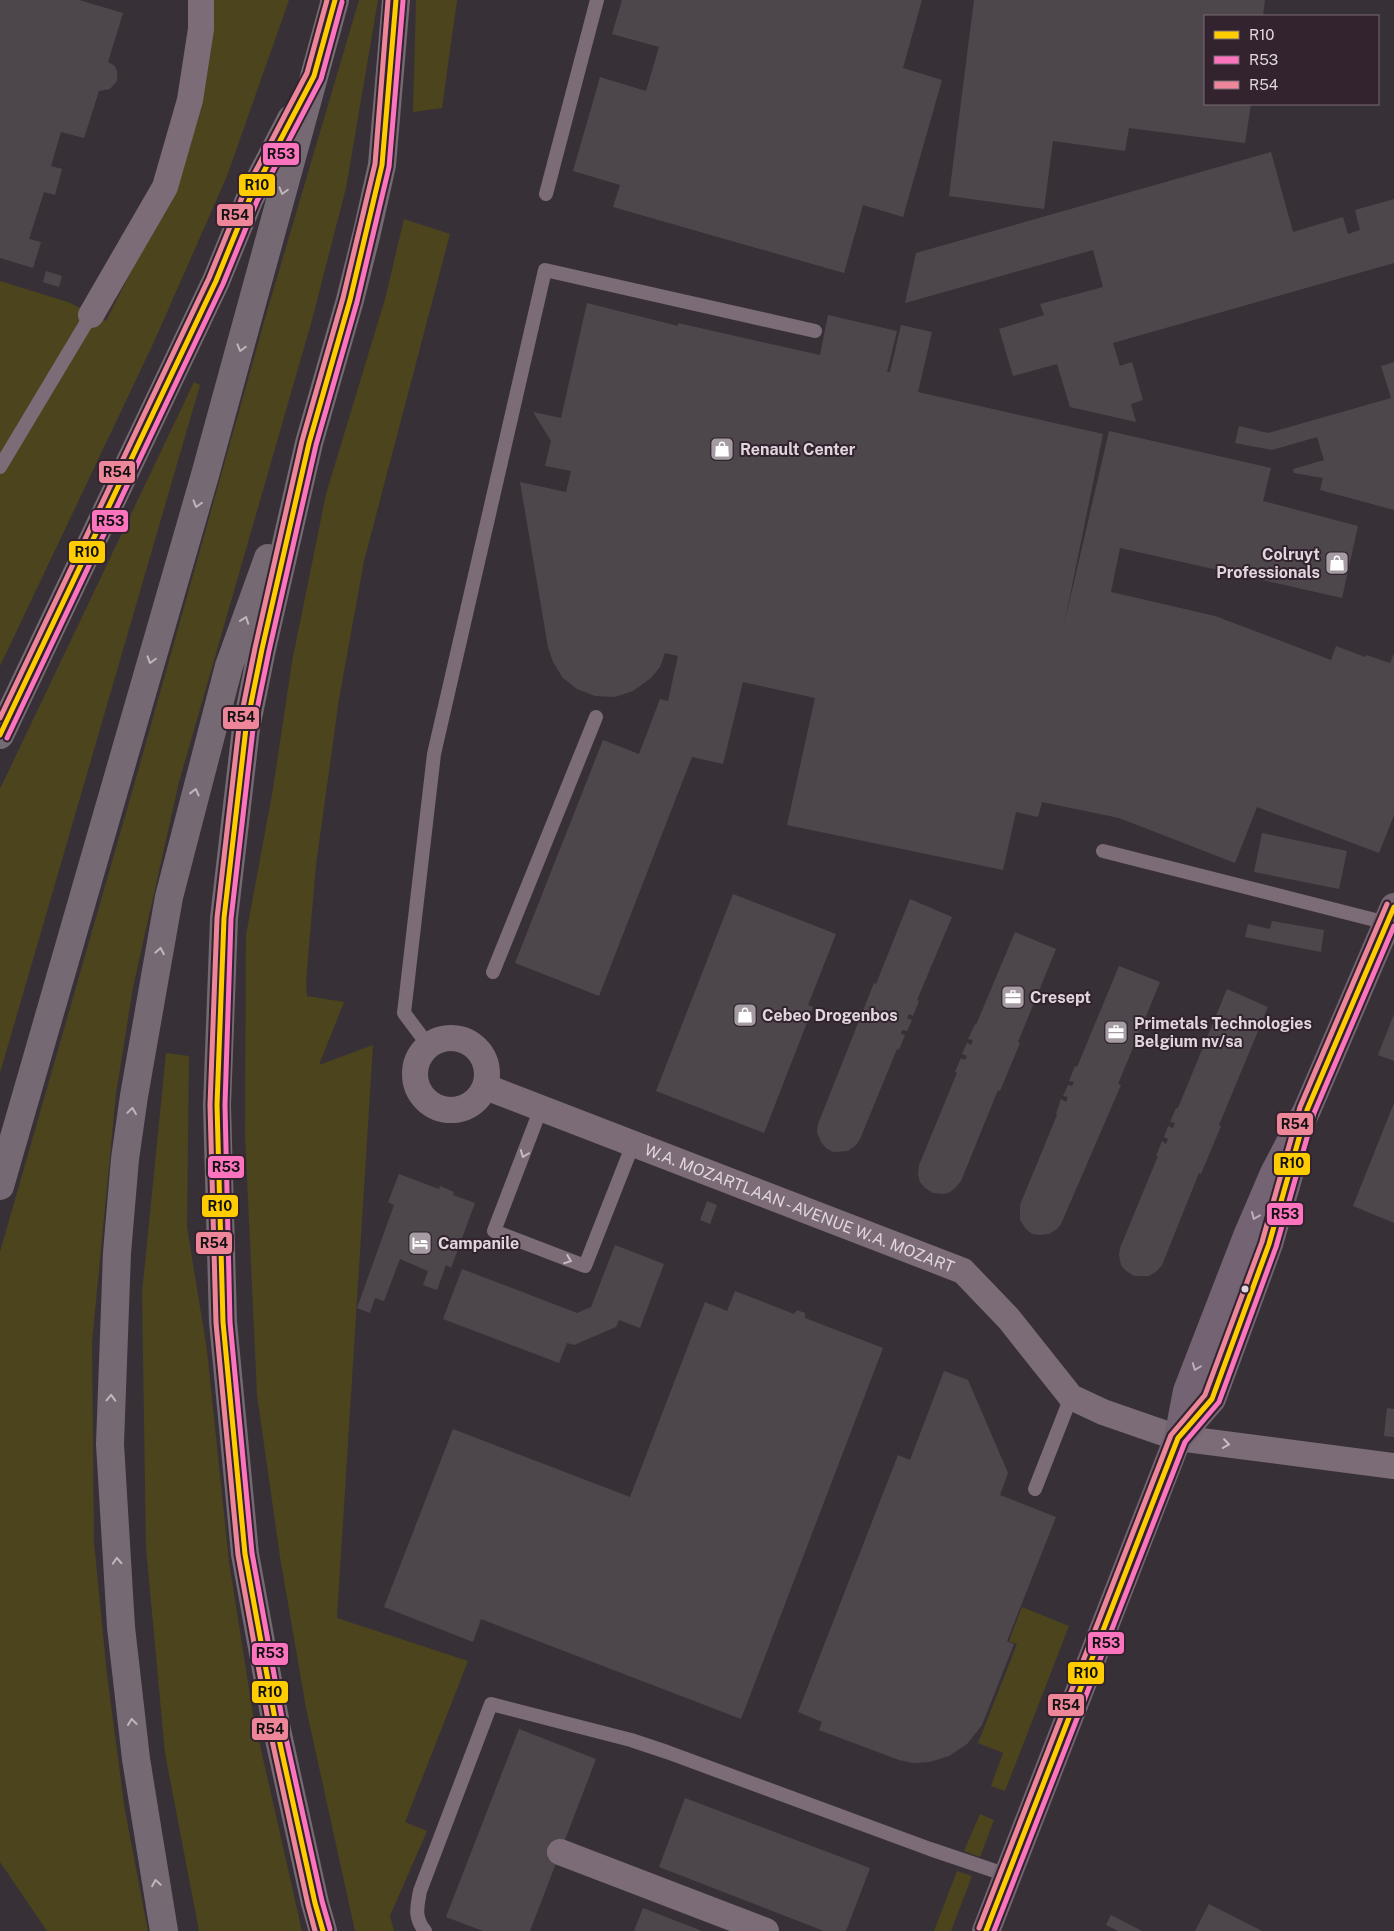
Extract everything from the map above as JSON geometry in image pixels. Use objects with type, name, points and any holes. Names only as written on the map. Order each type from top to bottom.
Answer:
[{"type":"highway","points":[[0,1186],[247,327],[335,0]]},
{"type":"highway","points":[[323,1931],[315,1903],[277,1730],[245,1554],[224,1322],[216,1105],[224,918],[246,728],[309,443],[350,300],[382,165],[396,0]]},
{"type":"highway","points":[[0,735],[216,281],[250,198],[314,76]]},
{"type":"highway","points":[[164,1931],[136,1759],[122,1637],[110,1444],[116,1253],[125,1159],[134,1096],[169,897],[199,776],[229,666],[309,443]]},
{"type":"street","points":[[91,314],[164,187],[190,100],[201,29],[201,0]]},
{"type":"street","points":[[986,1931],[1178,1438],[1212,1399],[1269,1244],[1308,1110],[1390,915]]},
{"type":"street","points":[[446,1038],[465,1039],[480,1051],[488,1068],[486,1087],[475,1103],[457,1111],[438,1108],[422,1097],[414,1080],[416,1060],[428,1045],[446,1038]]},
{"type":"street","name":"W.A. MOZARTLAAN - AVENUE W.A. MOZART","points":[[486,1087],[963,1271],[1009,1319],[1072,1397],[1103,1412],[1178,1438],[1394,1466]]},
{"type":"street","points":[[560,1852],[766,1931]]},
{"type":"lane","points":[[546,194],[597,0]]},
{"type":"lane","points":[[428,1045],[404,1013],[434,754],[545,270],[815,331]]},
{"type":"lane","points":[[0,467],[91,314]]},
{"type":"lane","points":[[493,972],[596,717]]},
{"type":"lane","points":[[1103,850],[1390,915]]},
{"type":"lane","points":[[541,1108],[494,1230],[576,1263],[585,1266],[633,1144]]},
{"type":"lane","points":[[1035,1489],[1072,1397]]},
{"type":"lane","points":[[425,1931],[418,1923],[416,1910],[420,1891],[491,1704],[631,1740],[930,1850],[1007,1875]]},
{"type":"shaded area","points":[[211,0],[289,0],[227,176],[153,344],[0,666],[0,281],[68,302],[106,321],[173,188]]},
{"type":"shaded area","points":[[359,0],[378,0],[346,188],[312,320],[179,782],[133,987],[116,1094],[92,1342],[94,1542],[107,1675],[125,1811],[148,1931],[47,1931],[0,1862],[0,1252],[266,315]]},
{"type":"shaded area","points":[[416,0],[457,0],[442,108],[413,112]]},
{"type":"shaded area","points":[[404,219],[450,234],[364,561],[339,699],[316,865],[306,981],[307,996],[344,1002],[319,1065],[373,1045],[337,1618],[468,1661],[405,1822],[427,1831],[390,1916],[394,1931],[355,1931],[306,1708],[280,1557],[257,1395],[245,1134],[246,935],[273,789],[292,662],[326,494],[385,299]]},
{"type":"shaded area","points":[[194,382],[200,385],[0,1073],[0,789]]},
{"type":"shaded area","points":[[166,1053],[189,1056],[187,1227],[207,1350],[229,1562],[253,1714],[302,1931],[199,1931],[165,1753],[146,1548],[142,1293]]},
{"type":"shaded area","points":[[1022,1607],[1069,1626],[1005,1791],[991,1786],[1003,1753],[978,1743],[1017,1644],[1009,1641]]},
{"type":"shaded area","points":[[980,1814],[994,1820],[980,1857],[964,1851]]},
{"type":"shaded area","points":[[957,1871],[972,1876],[951,1931],[934,1931]]},
{"type":"building","points":[[0,0],[79,0],[123,13],[108,62],[115,66],[117,81],[110,89],[99,91],[84,138],[61,132],[51,166],[62,169],[55,195],[44,192],[29,239],[41,242],[33,268],[0,258]]},
{"type":"building","points":[[622,0],[922,0],[903,68],[942,80],[903,217],[863,205],[844,273],[613,207],[620,185],[573,171],[600,77],[646,91],[659,47],[612,34]]},
{"type":"building","points":[[974,0],[1265,0],[1263,15],[1204,15],[1204,105],[1251,105],[1245,143],[1129,128],[1125,151],[1053,141],[1044,209],[949,196]]},
{"type":"building","points":[[1271,152],[1293,232],[1343,217],[1348,234],[1360,230],[1355,210],[1394,199],[1394,263],[1113,343],[1120,366],[1132,362],[1143,400],[1131,404],[1136,422],[1070,407],[1057,364],[1013,376],[999,329],[1044,315],[1040,304],[1103,287],[1093,250],[905,303],[916,253]]},
{"type":"building","points":[[46,271],[62,276],[59,287],[43,282]]},
{"type":"building","points":[[587,303],[678,326],[678,323],[820,355],[828,315],[897,331],[887,372],[890,372],[901,325],[932,332],[918,392],[1103,434],[1064,625],[1109,431],[1271,468],[1263,501],[1358,526],[1342,598],[1120,548],[1111,592],[1215,616],[1331,660],[1336,646],[1365,657],[1366,655],[1390,663],[1394,653],[1394,815],[1379,853],[1257,807],[1235,863],[1119,818],[1042,802],[1038,817],[1016,812],[1003,870],[787,825],[815,698],[743,682],[723,764],[692,757],[599,996],[515,963],[603,740],[639,754],[660,699],[668,701],[678,656],[665,653],[660,667],[651,678],[633,691],[615,697],[595,696],[577,689],[563,678],[553,662],[548,647],[520,482],[566,492],[571,471],[545,466],[551,441],[533,412],[561,418]]},
{"type":"building","points":[[1394,362],[1394,510],[1320,490],[1323,478],[1294,473],[1293,469],[1324,460],[1317,437],[1272,450],[1235,443],[1239,426],[1268,433],[1391,398],[1381,366]]},
{"type":"building","points":[[1262,833],[1347,851],[1339,889],[1254,872]]},
{"type":"building","points":[[733,894],[836,934],[808,1005],[813,1007],[764,1133],[656,1091]]},
{"type":"building","points":[[910,899],[952,917],[917,1000],[919,1001],[913,1016],[909,1014],[907,1018],[912,1020],[907,1031],[902,1030],[901,1034],[905,1035],[899,1050],[897,1049],[860,1139],[848,1151],[833,1152],[821,1142],[817,1132],[818,1124],[874,983],[876,984]]},
{"type":"building","points":[[1272,921],[1324,930],[1321,952],[1245,937],[1248,924],[1270,929]]},
{"type":"building","points":[[1015,932],[1056,949],[1018,1042],[1020,1043],[1000,1091],[998,1090],[961,1181],[950,1192],[944,1194],[933,1193],[920,1182],[918,1174],[919,1165],[957,1073],[955,1072],[961,1058],[965,1060],[967,1056],[962,1054],[967,1043],[971,1045],[973,1040],[968,1039],[976,1025]]},
{"type":"building","points":[[1119,966],[1160,982],[1118,1084],[1121,1085],[1061,1224],[1049,1234],[1032,1234],[1020,1220],[1020,1205],[1057,1115],[1061,1099],[1066,1102],[1068,1097],[1063,1096],[1068,1085],[1072,1086],[1074,1082],[1069,1081],[1075,1066],[1077,1067]]},
{"type":"building","points":[[1227,989],[1268,1007],[1219,1125],[1221,1126],[1201,1174],[1199,1173],[1162,1265],[1149,1276],[1134,1276],[1121,1265],[1120,1248],[1158,1156],[1156,1156],[1162,1141],[1166,1144],[1168,1139],[1164,1137],[1168,1126],[1173,1128],[1175,1123],[1170,1122],[1176,1108],[1178,1108]]},
{"type":"building","points":[[1394,1014],[1394,1061],[1378,1055]]},
{"type":"building","points":[[1394,1103],[1394,1223],[1353,1206]]},
{"type":"building","points":[[399,1174],[439,1189],[440,1186],[454,1192],[453,1195],[475,1203],[451,1268],[446,1265],[437,1290],[423,1285],[428,1271],[400,1259],[384,1301],[375,1298],[370,1313],[357,1308],[394,1205],[388,1202]]},
{"type":"building","points":[[707,1201],[717,1205],[710,1224],[700,1220]]},
{"type":"building","points":[[615,1245],[664,1264],[640,1328],[619,1320],[616,1327],[574,1345],[567,1343],[559,1363],[443,1319],[462,1269],[577,1313],[591,1307]]},
{"type":"building","points":[[735,1291],[794,1314],[797,1310],[805,1313],[805,1318],[883,1348],[741,1719],[481,1619],[473,1642],[384,1607],[453,1429],[630,1497],[705,1302],[727,1311]]},
{"type":"building","points":[[944,1371],[968,1380],[1008,1473],[1000,1495],[1056,1517],[1007,1641],[1014,1644],[982,1725],[967,1744],[949,1756],[930,1762],[913,1763],[899,1760],[819,1730],[822,1722],[798,1712],[898,1455],[910,1460]]},
{"type":"building","points":[[1387,1408],[1394,1409],[1394,1437],[1384,1436]]},
{"type":"building","points":[[519,1729],[596,1759],[530,1931],[483,1931],[446,1917]]},
{"type":"building","points":[[685,1798],[870,1868],[846,1931],[824,1931],[659,1867]]},
{"type":"building","points":[[1209,1904],[1262,1931],[1195,1931]]},
{"type":"building","points":[[643,1908],[702,1931],[634,1931]]},
{"type":"building","points":[[1111,1915],[1142,1931],[1118,1931],[1106,1925]]},
{"type":"transit line","name":"R54","points":[[0,718],[209,278],[243,195],[307,73],[327,0]]},
{"type":"transit line","name":"R10","points":[[0,735],[216,281],[250,198],[314,76],[335,0]]},
{"type":"transit line","name":"R54","points":[[315,1931],[270,1731],[238,1555],[216,1323],[210,1105],[217,918],[239,727],[255,648],[302,441],[343,298],[375,164],[388,0]]},
{"type":"transit line","name":"R10","points":[[323,1931],[315,1903],[277,1730],[245,1554],[223,1322],[217,1105],[224,918],[246,728],[262,649],[309,443],[350,300],[382,165],[396,0]]},
{"type":"transit line","name":"R53","points":[[330,1929],[322,1901],[284,1729],[252,1553],[230,1322],[225,1105],[231,919],[253,729],[269,651],[316,445],[357,302],[389,167],[403,1]]},
{"type":"transit line","name":"R53","points":[[7,738],[223,284],[257,201],[321,79],[342,2]]},
{"type":"transit line","name":"R54","points":[[979,1928],[1171,1435],[1205,1395],[1262,1242],[1300,1107],[1387,904]]},
{"type":"transit line","name":"R10","points":[[986,1931],[1178,1438],[1212,1399],[1269,1244],[1307,1110],[1394,907]]},
{"type":"transit line","name":"R53","points":[[994,1931],[1185,1442],[1219,1402],[1276,1247],[1314,1113],[1394,926]]},
{"type":"place","name":"Renault Center","points":[[722,449]]},
{"type":"place","name":"Colruyt Professionals","points":[[1337,563]]},
{"type":"place","name":"Cresept","points":[[1013,997]]},
{"type":"place","name":"Cebeo Drogenbos","points":[[745,1015]]},
{"type":"place","name":"Primetals Technologies Belgium nv/sa","points":[[1116,1032]]},
{"type":"place","name":"Campanile","points":[[420,1243]]}]
